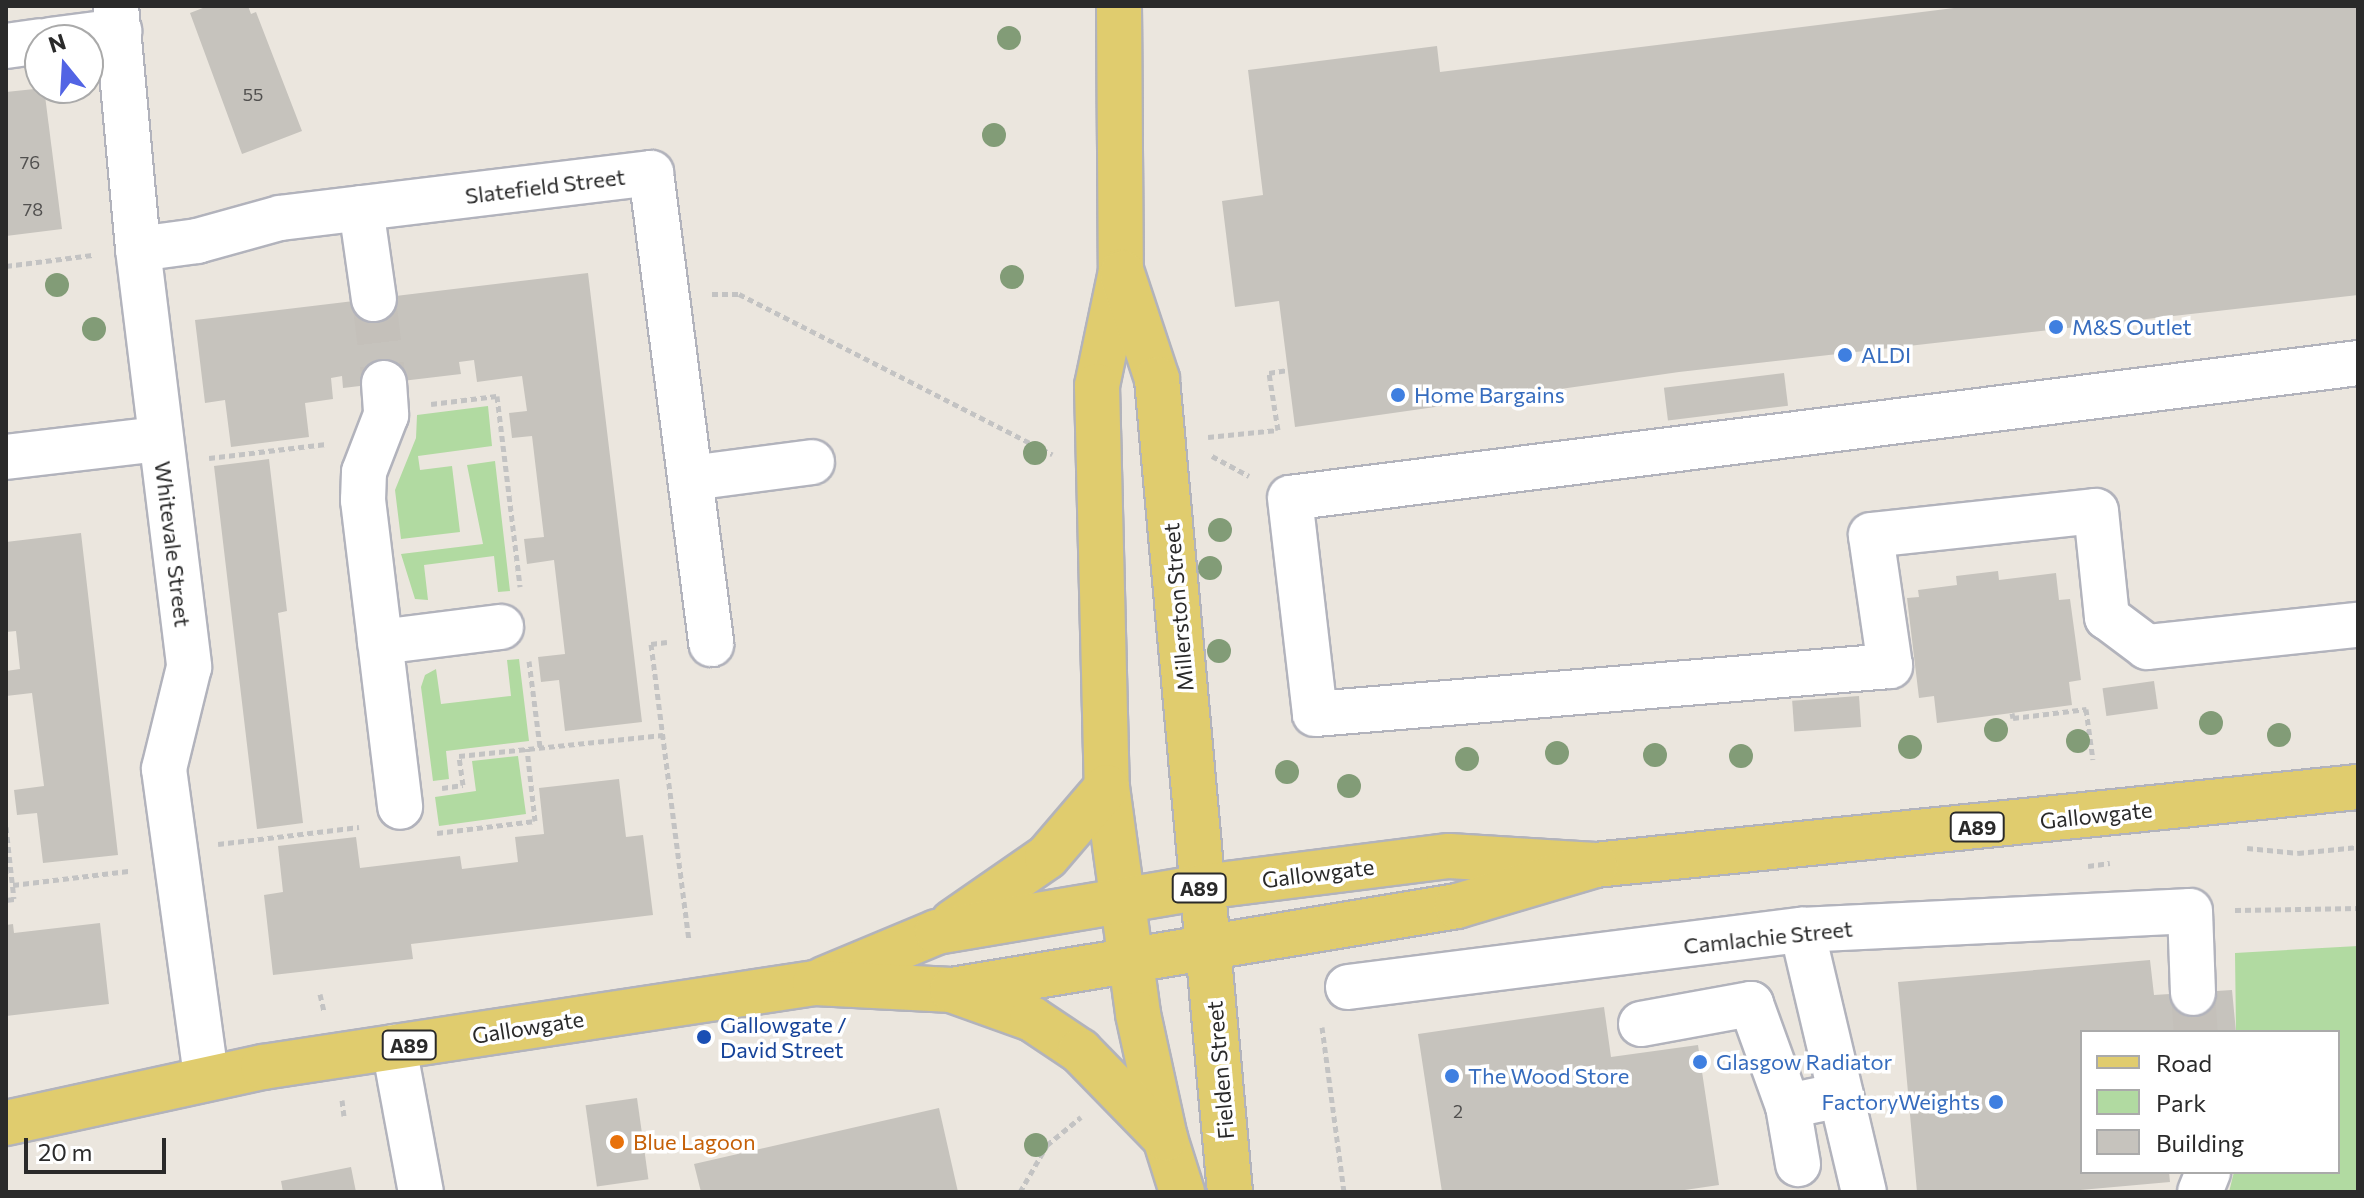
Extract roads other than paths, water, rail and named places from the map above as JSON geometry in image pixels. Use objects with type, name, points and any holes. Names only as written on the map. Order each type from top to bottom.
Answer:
[{"type":"main road","name":"Millerston Street","points":[[1119,6],[1121,271],[1097,386],[1107,787],[1122,899]]},
{"type":"main road","name":"Millerston Street","points":[[1121,271],[1157,379],[1209,948]]},
{"type":"main road","points":[[937,932],[1047,857],[1107,787]]},
{"type":"main road","name":"Gallowgate","points":[[815,983],[937,932],[1203,887],[1449,856],[1595,865],[2358,787]]},
{"type":"main road","name":"Gallowgate","points":[[6,1123],[206,1077],[815,983],[952,990],[1131,961],[1457,906],[1595,865]]},
{"type":"main road","points":[[1122,899],[1165,1138],[1182,1192]]},
{"type":"main road","name":"Fielden Street","points":[[1209,948],[1230,1192]]},
{"type":"main road","points":[[952,990],[1032,1019],[1080,1051],[1165,1138]]},
{"type":"street","name":"Whitevale Street","points":[[117,19],[159,439],[190,678],[164,769],[206,1077]]},
{"type":"street","name":"Slatefield Street","points":[[138,249],[197,241],[280,218],[651,173],[711,644]]},
{"type":"street","points":[[361,208],[374,299]]},
{"type":"street","points":[[2358,363],[1290,498],[1315,714],[1890,666],[1871,535],[2096,511],[2107,617],[2147,647],[2358,625]]},
{"type":"street","points":[[384,383],[386,415],[364,472],[363,500],[402,822]]},
{"type":"street","points":[[6,457],[159,439]]},
{"type":"street","points":[[691,478],[812,462]]},
{"type":"street","points":[[380,642],[516,625]]},
{"type":"street","name":"Camlachie Street","points":[[1348,987],[1802,930],[2190,911],[2193,993]]},
{"type":"street","points":[[1802,930],[1864,1192]]},
{"type":"street","points":[[1641,1024],[1751,1004],[1788,1106],[1798,1164]]},
{"type":"street","points":[[394,1047],[421,1192]]},
{"type":"street","points":[[1788,1106],[1841,1095]]},
{"type":"tunnel","points":[[374,299],[384,383]]},
{"type":"tunnel","points":[[2193,993],[2196,1030]]},
{"type":"place","name":"M&S Outlet","points":[[2056,327]]},
{"type":"place","name":"ALDI","points":[[1845,355]]},
{"type":"place","name":"Home Bargains","points":[[1398,395]]},
{"type":"place","name":"Gallowgate / David Street","points":[[704,1037]]},
{"type":"place","name":"Glasgow Radiator","points":[[1700,1062]]},
{"type":"place","name":"The Wood Store","points":[[1452,1076]]},
{"type":"place","name":"FactoryWeights","points":[[1996,1102]]},
{"type":"place","name":"Blue Lagoon","points":[[617,1142]]}]
